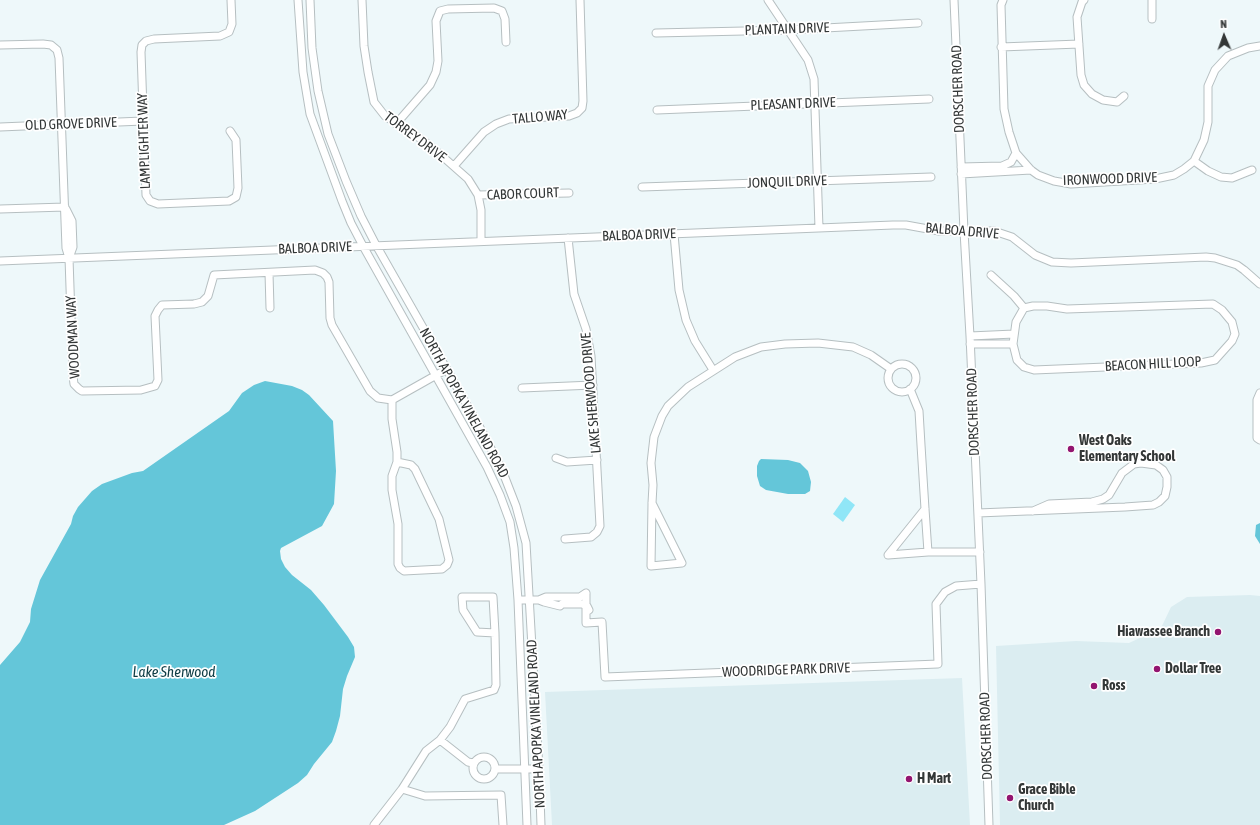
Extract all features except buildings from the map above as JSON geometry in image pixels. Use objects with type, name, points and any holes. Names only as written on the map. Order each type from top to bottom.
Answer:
[{"type":"street","name":"LAMPLIGHTER WAY","points":[[230,131],[236,140],[238,188],[236,197],[229,201],[158,204],[150,202],[146,195],[142,46],[146,41],[154,39],[220,36],[229,32],[232,24],[231,0]]},
{"type":"street","name":"NORTH APOPKA VINELAND ROAD","points":[[298,0],[304,72],[310,114],[342,202],[363,246],[487,466],[510,522],[514,548],[518,600],[527,825]]},
{"type":"street","name":"NORTH APOPKA VINELAND ROAD","points":[[310,0],[312,48],[318,91],[328,134],[352,195],[376,246],[483,433],[499,464],[516,506],[526,543],[540,769],[541,825]]},
{"type":"street","name":"TORREY DRIVE","points":[[362,0],[364,46],[374,102],[385,116],[424,141],[468,179],[478,195],[481,210],[481,241]]},
{"type":"street","name":"TALLO WAY","points":[[454,166],[484,132],[496,124],[509,119],[569,116],[577,113],[582,108],[580,0]]},
{"type":"street","points":[[768,0],[808,60],[814,79],[818,228]]},
{"type":"street","name":"DORSCHER ROAD","points":[[954,0],[980,552],[989,825]]},
{"type":"street","name":"IRONWOOD DRIVE","points":[[1003,0],[1001,5],[1001,47],[1004,109],[1016,153],[1031,170],[1038,175],[1054,181],[1071,184],[1155,180],[1174,175],[1184,169],[1194,160],[1204,140],[1208,122],[1208,86],[1216,70],[1228,56],[1248,48],[1260,46]]},
{"type":"street","points":[[1084,0],[1077,18],[1081,75],[1084,85],[1092,94],[1103,100],[1117,102],[1124,96]]},
{"type":"street","points":[[1152,0],[1152,19]]},
{"type":"street","points":[[396,124],[430,85],[436,72],[438,61],[436,21],[440,11],[448,9],[494,8],[502,11],[505,19],[506,42]]},
{"type":"street","name":"PLANTAIN DRIVE","points":[[656,33],[788,30],[918,23]]},
{"type":"street","points":[[1001,47],[1079,44]]},
{"type":"street","name":"WOODMAN WAY","points":[[0,45],[51,45],[57,50],[59,58],[65,207],[72,221],[73,247],[69,258],[73,376],[74,384],[82,391],[141,390],[154,386],[158,380],[155,316],[162,305],[194,304],[202,302],[208,296],[214,275],[269,273]]},
{"type":"street","name":"PLEASANT DRIVE","points":[[657,110],[929,99]]},
{"type":"street","name":"OLD GROVE DRIVE","points":[[0,127],[143,121]]},
{"type":"street","points":[[961,170],[1002,166],[1011,162],[1016,153]]},
{"type":"street","points":[[1194,160],[1208,171],[1221,177],[1232,178],[1252,170]]},
{"type":"street","points":[[961,170],[1031,170]]},
{"type":"street","name":"JONQUIL DRIVE","points":[[642,187],[931,177]]},
{"type":"street","name":"CABOR COURT","points":[[478,195],[569,193]]},
{"type":"street","points":[[0,210],[65,207]]},
{"type":"street","name":"BALBOA DRIVE","points":[[0,261],[893,224],[920,227],[937,231],[984,230],[1004,234],[1012,237],[1035,255],[1052,262],[1071,263],[1206,257],[1215,258],[1237,265],[1260,284]]},
{"type":"street","points":[[674,234],[679,290],[686,320],[694,341],[713,370]]},
{"type":"street","name":"LAKE SHERWOOD DRIVE","points":[[565,539],[591,538],[600,526],[591,356],[586,329],[574,294],[568,238]]},
{"type":"street","points":[[270,308],[269,273],[315,270],[323,273],[329,282],[330,318],[332,325],[370,391],[378,398],[392,400],[447,369]]},
{"type":"street","points":[[991,275],[1024,308]]},
{"type":"street","name":"BEACON HILL LOOP","points":[[1213,304],[1222,310],[1232,322],[1235,334],[1232,341],[1215,360],[1201,363],[1034,370],[1024,367],[1017,360],[1014,334],[1016,322],[1024,308],[1033,306],[1047,306],[1067,309],[1213,304]]},
{"type":"street","points":[[970,336],[1014,334]]},
{"type":"street","points":[[652,504],[682,563],[651,566],[651,463],[654,437],[662,416],[668,406],[688,387],[735,357],[761,347],[818,342],[853,347],[871,354],[891,369]]},
{"type":"street","points":[[970,344],[1014,344]]},
{"type":"street","points":[[899,364],[912,368],[916,378],[913,386],[910,389],[900,391],[891,386],[888,378],[891,369],[899,364]]},
{"type":"street","points":[[522,388],[593,385]]},
{"type":"street","points":[[910,389],[919,411],[928,552]]},
{"type":"street","points":[[1260,393],[1257,400],[1257,438],[1260,440]]},
{"type":"street","points":[[392,400],[392,419],[396,439],[397,462],[392,476],[392,490],[398,524],[398,564],[404,571],[442,569],[447,565],[448,560],[439,519],[415,469],[411,465],[397,462]]},
{"type":"street","points":[[556,458],[567,462],[597,460]]},
{"type":"street","points":[[978,513],[1033,511],[1152,505],[1159,502],[1165,496],[1168,487],[1167,477],[1163,470],[1156,465],[1141,463],[1134,464],[1122,473],[1109,495],[1103,499],[1092,502],[1048,504],[1033,511]]},
{"type":"street","points":[[925,509],[888,554],[980,552]]},
{"type":"street","name":"WOODRIDGE PARK DRIVE","points":[[518,600],[580,597],[586,593],[587,606],[590,612],[588,622],[602,622],[605,677],[938,664],[936,604],[945,592],[956,586],[981,584]]},
{"type":"street","points":[[374,825],[402,789],[426,751],[440,740],[450,726],[465,699],[494,690],[496,685],[495,633],[493,597],[462,597],[463,610],[477,632],[495,633]]},
{"type":"street","name":"WOODRIDGE PARK DRIVE","points":[[539,600],[560,606],[562,604],[582,604],[587,606]]},
{"type":"street","points":[[440,740],[468,762],[473,763]]},
{"type":"street","points":[[451,750],[454,757],[473,771],[477,777],[485,779],[492,776],[495,770],[493,762],[487,758],[479,758],[473,763]]},
{"type":"street","points":[[473,763],[473,771]]},
{"type":"street","points":[[495,770],[540,769]]},
{"type":"street","points":[[402,789],[424,796],[501,794],[502,825]]},
{"type":"shaded area","points":[[845,497],[855,505],[843,522],[833,514]]},
{"type":"shaded area","points":[[1260,596],[1260,825],[1000,825],[996,646],[1076,641],[1129,643],[1161,628],[1171,607],[1187,597]]},
{"type":"shaded area","points":[[962,678],[970,825],[552,825],[545,692]]},
{"type":"water","name":"Lake Sherwood","points":[[265,381],[292,386],[302,390],[309,395],[333,421],[336,471],[334,504],[322,526],[281,548],[280,551],[281,559],[285,567],[292,575],[311,590],[324,605],[354,647],[355,657],[343,689],[340,716],[332,742],[307,775],[298,783],[255,811],[224,825],[0,825],[0,665],[20,642],[30,622],[31,609],[40,580],[71,524],[78,507],[92,491],[102,484],[132,473],[143,471],[229,411],[242,393],[254,385]]},
{"type":"water","points":[[761,459],[788,460],[800,463],[808,471],[811,482],[810,491],[805,494],[788,494],[766,490],[760,486],[757,476],[757,466]]},
{"type":"water","points":[[1260,523],[1260,544],[1255,536],[1256,525]]},
{"type":"place","name":"West Oaks Elementary School","points":[[1071,449]]},
{"type":"place","name":"Hiawassee Branch","points":[[1218,632]]},
{"type":"place","name":"Dollar Tree","points":[[1157,669]]},
{"type":"place","name":"Ross","points":[[1094,686]]},
{"type":"place","name":"H Mart","points":[[909,779]]},
{"type":"place","name":"Grace Bible Church","points":[[1010,798]]}]
